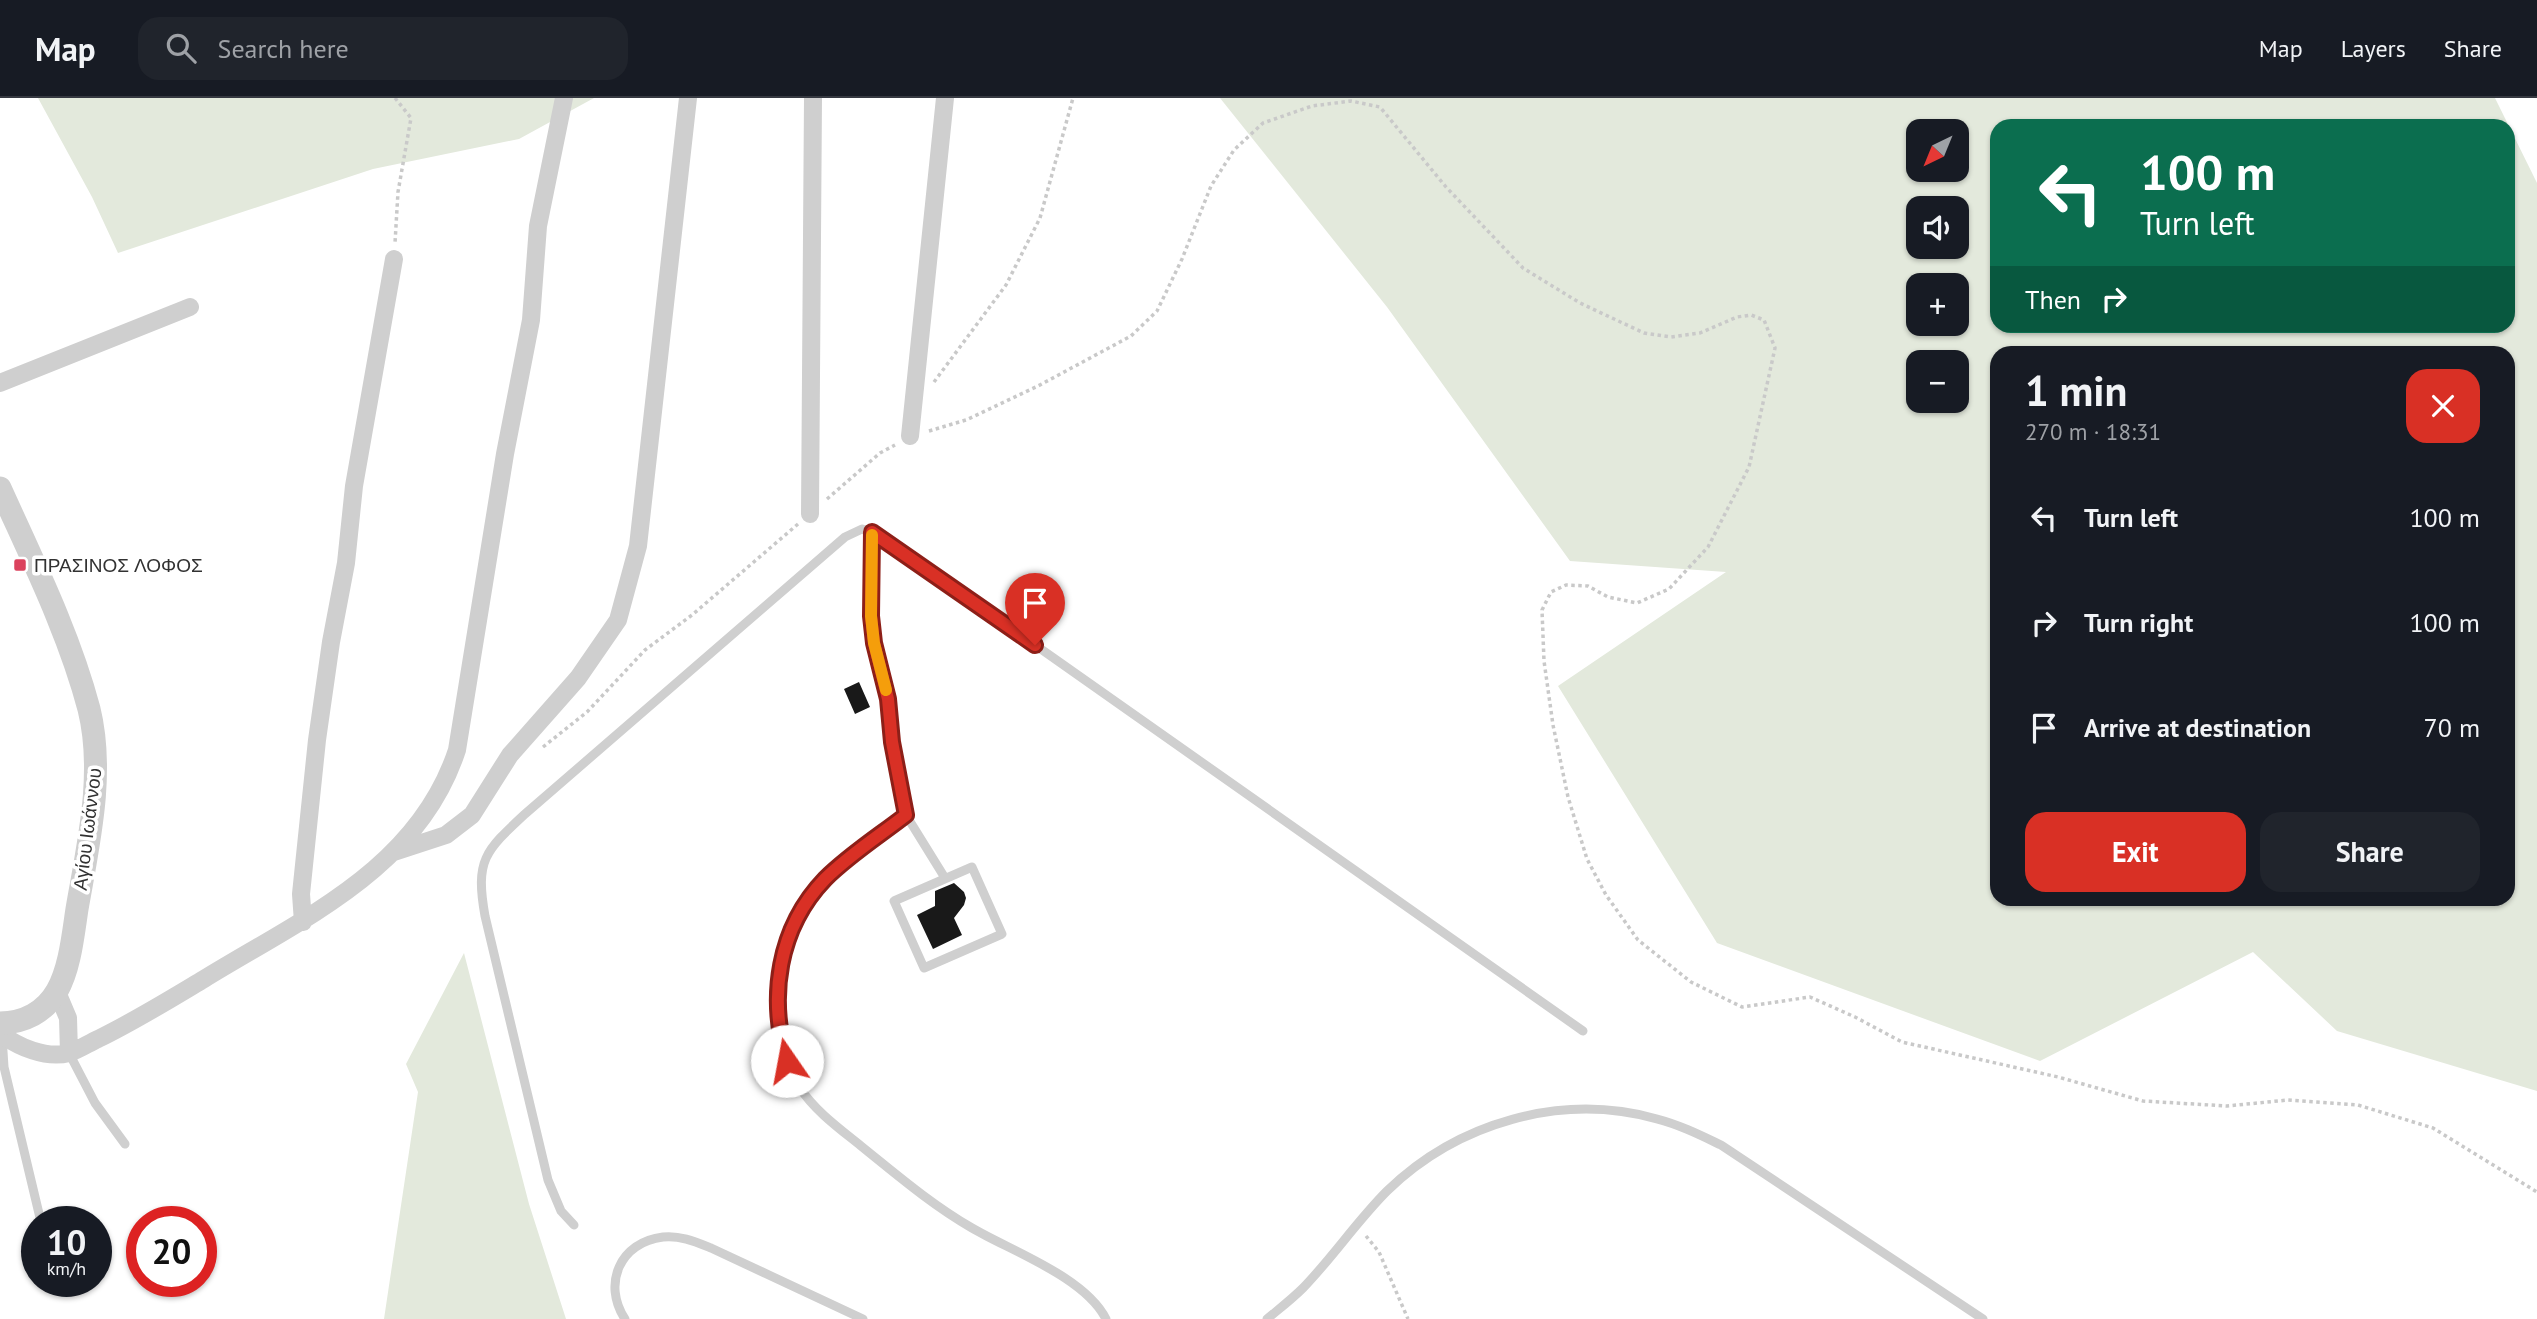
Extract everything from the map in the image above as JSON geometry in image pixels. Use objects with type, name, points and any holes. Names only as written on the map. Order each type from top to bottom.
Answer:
[{"type":"street","points":[[1,1030],[32,1050],[69,1053],[134,1022],[303,922],[372,873],[394,852],[426,813],[448,779],[457,750],[505,454],[531,320],[538,226],[564,98]]},
{"type":"street","points":[[394,852],[446,835],[472,816],[510,755],[578,678],[618,620],[638,546],[688,98]]},
{"type":"street","points":[[810,514],[813,98]]},
{"type":"street","points":[[910,436],[945,98]]},
{"type":"street","points":[[303,922],[301,894],[317,740],[331,642],[346,564],[354,486],[394,259]]},
{"type":"street","points":[[0,383],[190,307]]},
{"type":"street","name":"Αγίου Ιωάννου","points":[[0,488],[64,636],[89,709],[94,743],[95,775],[87,852],[72,936],[57,992]]},
{"type":"street","points":[[1,1030],[33,1016],[57,992],[68,1017],[69,1053]]},
{"type":"lane","points":[[574,1225],[561,1211],[548,1180],[485,916],[480,878],[486,856],[503,835],[526,814],[845,537],[862,529],[872,532],[1583,1031]]},
{"type":"lane","points":[[872,532],[871,616],[874,643],[888,699],[892,742],[906,815],[945,878]]},
{"type":"lane","points":[[906,815],[825,879],[798,917],[783,952],[776,989],[782,1044],[787,1061],[801,1090],[811,1101],[908,1185],[962,1222],[1071,1283],[1097,1306],[1106,1319]]},
{"type":"lane","points":[[972,867],[1002,934],[924,968],[894,901],[945,878],[972,867]]},
{"type":"lane","points":[[1,1030],[4,1067],[37,1206]]},
{"type":"lane","points":[[69,1053],[94,1102],[125,1144]]},
{"type":"lane","points":[[1267,1319],[1303,1289],[1386,1192],[1422,1161],[1476,1131],[1499,1122],[1555,1111],[1583,1109],[1631,1113],[1658,1119],[1721,1145],[1983,1319]]},
{"type":"lane","points":[[625,1319],[616,1301],[614,1287],[619,1264],[633,1248],[664,1236],[690,1240],[711,1248],[863,1319]]},
{"type":"path","points":[[394,259],[398,192],[411,118],[395,98]]},
{"type":"path","points":[[910,436],[966,420],[1038,386],[1131,336],[1157,311],[1182,260],[1211,186],[1234,150],[1263,123],[1312,106],[1351,101],[1380,107],[1446,187],[1523,268],[1580,303],[1644,333],[1671,337],[1700,333],[1737,317],[1751,315],[1764,320],[1775,348],[1749,467],[1707,547],[1669,589],[1637,603],[1608,597],[1588,586],[1566,585],[1551,592],[1542,610],[1544,661],[1553,725],[1568,797],[1587,859],[1606,895],[1638,940],[1691,982],[1742,1007],[1810,997],[1902,1042],[1977,1061],[2058,1077],[2143,1101],[2227,1106],[2288,1100],[2358,1105],[2433,1128],[2537,1192]]},
{"type":"path","points":[[1356,1227],[1380,1252],[1408,1319]]},
{"type":"shaded area","points":[[38,98],[594,98],[519,139],[373,169],[118,253],[92,197]]},
{"type":"shaded area","points":[[1220,98],[2495,98],[2505,119],[1990,119],[1990,333],[2515,333],[2515,138],[2537,183],[2537,1091],[2337,1031],[2253,952],[2040,1061],[1717,943],[1558,686],[1726,572],[1570,561],[1387,307]]},
{"type":"shaded area","points":[[464,953],[529,1204],[566,1319],[384,1319],[418,1092],[406,1064]]},
{"type":"building","points":[[859,682],[870,707],[855,714],[844,689]]},
{"type":"building","points":[[954,883],[964,892],[966,898],[954,918],[962,935],[933,949],[917,915],[935,906],[935,891]]},
{"type":"slow traffic","points":[[872,535],[871,616],[874,643],[886,690]]},
{"type":"place","name":"ΠΡΑΣΙΝΟΣ ΛΟΦΟΣ","points":[[20,565]]},
{"type":"route","points":[[787,1061],[782,1044],[776,989],[783,952],[798,917],[825,879],[906,815],[892,742],[888,699],[874,643],[871,616],[872,532],[1035,645]]}]
